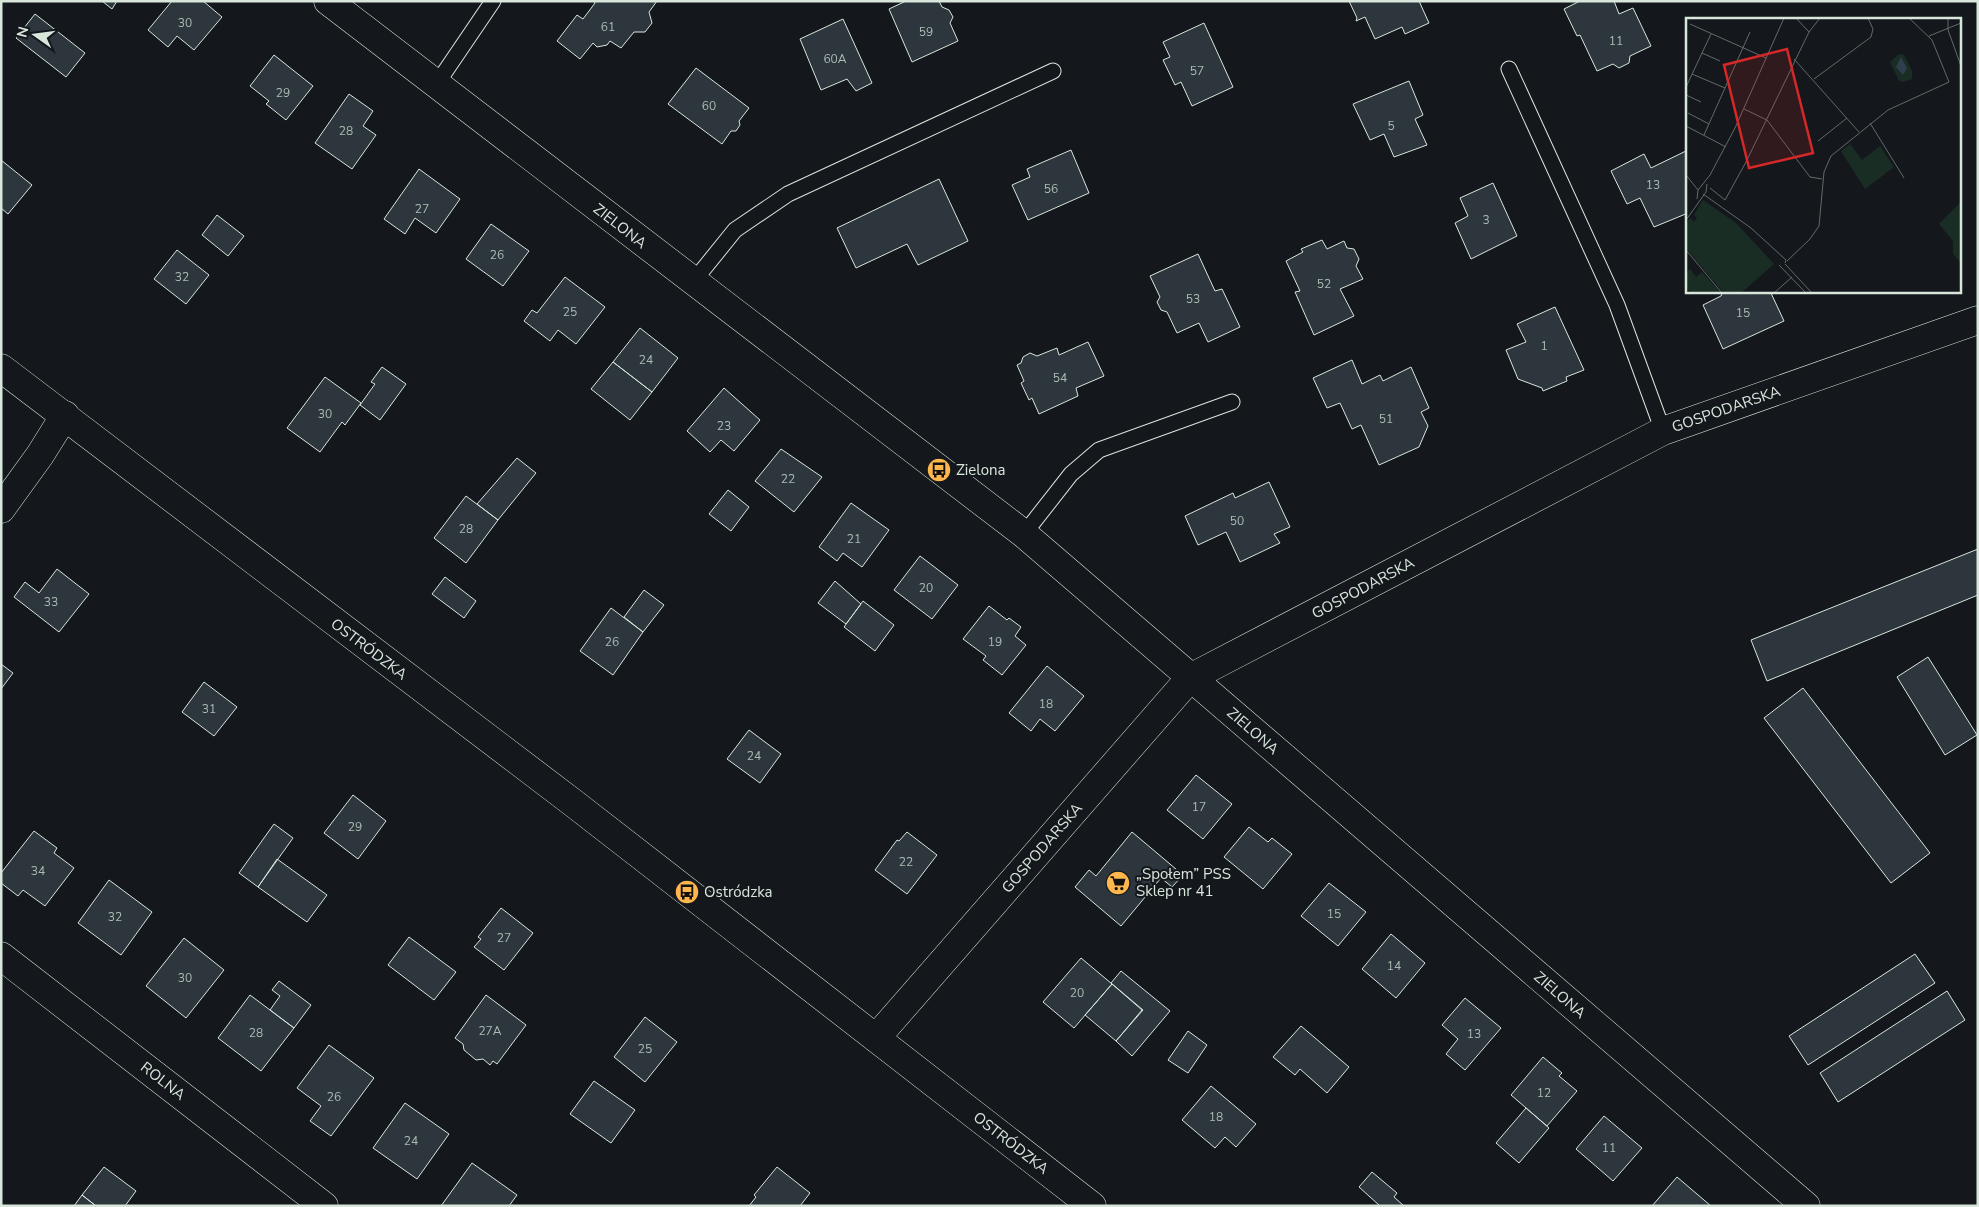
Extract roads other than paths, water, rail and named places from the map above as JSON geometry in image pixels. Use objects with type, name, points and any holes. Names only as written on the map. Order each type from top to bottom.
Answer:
[{"type":"street","name":"ZIELONA","points":[[328,1],[692,282],[1024,534],[1806,1206]]},
{"type":"street","name":"GOSPODARSKA","points":[[876,1038],[1190,678],[1663,431],[1978,320]]},
{"type":"street","name":"OSTRÓDZKA","points":[[1,368],[572,802],[1092,1206]]},
{"type":"street","points":[[1,509],[40,455],[65,415]]},
{"type":"street","name":"ROLNA","points":[[1,956],[324,1206]]},
{"type":"lane","points":[[436,85],[492,1]]},
{"type":"lane","points":[[1509,69],[1617,305],[1663,431]]},
{"type":"lane","points":[[692,282],[735,230],[788,194],[1053,71]]},
{"type":"lane","points":[[1024,534],[1071,474],[1100,450],[1232,402]]},
{"type":"place","name":"Zielona","points":[[939,470]]},
{"type":"place","name":"„Społem” PSS Sklep nr 41","points":[[1118,883]]},
{"type":"place","name":"Ostródzka","points":[[687,892]]}]
